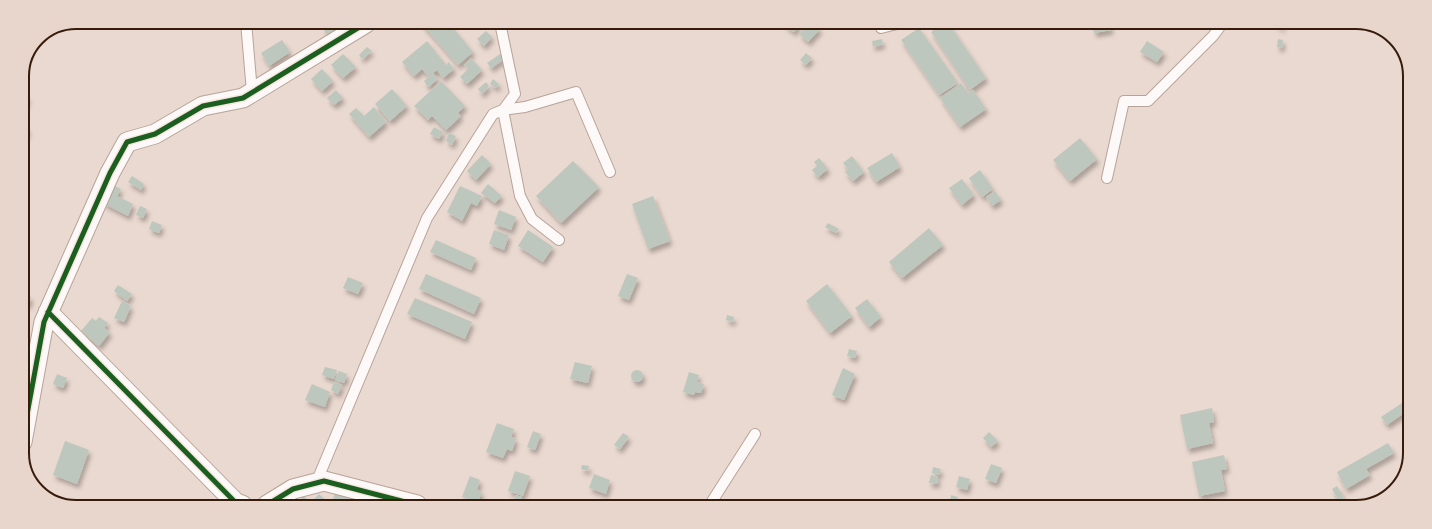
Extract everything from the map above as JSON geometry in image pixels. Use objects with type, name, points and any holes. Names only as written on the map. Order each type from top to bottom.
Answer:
[{"type":"street","points":[[29,404],[44,322],[110,173],[127,142],[155,134],[203,106],[243,98],[356,29]]},
{"type":"street","points":[[48,312],[233,500]]},
{"type":"street","points":[[276,500],[293,489],[324,481],[398,500]]},
{"type":"lane","points":[[247,29],[252,92]]},
{"type":"lane","points":[[501,29],[515,94],[503,110],[520,196],[532,219],[559,240]]},
{"type":"lane","points":[[1107,178],[1124,101],[1148,101],[1218,29]]},
{"type":"lane","points":[[316,482],[427,218],[493,114],[503,110],[525,107],[576,92],[610,172]]},
{"type":"lane","points":[[713,500],[755,434]]},
{"type":"building","points":[[325,29],[341,29],[341,32],[325,33]]},
{"type":"building","points":[[426,29],[454,29],[473,52],[458,65]]},
{"type":"building","points":[[804,29],[820,29],[808,42],[799,34]]},
{"type":"building","points":[[920,29],[958,83],[939,95],[901,40]]},
{"type":"building","points":[[936,29],[952,29],[986,78],[970,90],[931,32]]},
{"type":"building","points":[[1094,29],[1111,29],[1111,30],[1094,33]]},
{"type":"building","points":[[486,31],[492,37],[484,46],[477,39]]},
{"type":"building","points":[[882,39],[883,44],[873,47],[872,41]]},
{"type":"building","points":[[1278,39],[1283,40],[1282,48],[1277,47]]},
{"type":"building","points":[[282,40],[290,52],[269,66],[261,53]]},
{"type":"building","points":[[427,41],[446,65],[449,62],[454,69],[443,78],[437,70],[433,73],[438,79],[428,87],[424,81],[429,77],[422,69],[414,76],[402,62]]},
{"type":"building","points":[[1147,41],[1164,52],[1157,62],[1140,52]]},
{"type":"building","points":[[367,47],[372,51],[362,59],[359,55]]},
{"type":"building","points":[[806,53],[812,58],[806,65],[800,60]]},
{"type":"building","points":[[343,54],[356,67],[343,78],[331,65]]},
{"type":"building","points":[[500,54],[504,59],[491,68],[487,63]]},
{"type":"building","points":[[471,58],[482,70],[467,84],[460,77],[468,69],[464,65]]},
{"type":"building","points":[[322,69],[333,81],[322,91],[311,79]]},
{"type":"building","points":[[493,79],[499,84],[496,88],[490,84]]},
{"type":"building","points":[[441,81],[465,106],[458,113],[461,116],[446,130],[432,116],[428,120],[414,106]]},
{"type":"building","points":[[486,82],[489,86],[482,94],[478,89]]},
{"type":"building","points":[[961,83],[968,93],[973,90],[986,109],[960,127],[940,98]]},
{"type":"building","points":[[392,89],[407,106],[390,121],[375,104]]},
{"type":"building","points":[[336,90],[343,98],[334,105],[327,98]]},
{"type":"building","points":[[374,107],[386,122],[369,137],[349,114],[356,108],[364,116]]},
{"type":"building","points":[[434,127],[443,132],[439,139],[430,134]]},
{"type":"building","points":[[449,133],[456,136],[452,145],[446,141]]},
{"type":"building","points":[[1080,138],[1097,159],[1070,181],[1053,160]]},
{"type":"building","points":[[892,153],[900,167],[876,182],[867,168]]},
{"type":"building","points":[[482,155],[491,164],[476,180],[467,171]]},
{"type":"building","points":[[852,156],[864,172],[853,181],[845,172],[848,169],[843,163]]},
{"type":"building","points":[[819,158],[828,169],[818,177],[812,170],[817,166],[814,162]]},
{"type":"building","points":[[573,161],[599,187],[561,223],[536,196]]},
{"type":"building","points":[[980,170],[993,189],[982,197],[969,178]]},
{"type":"building","points":[[132,176],[144,184],[141,190],[128,182]]},
{"type":"building","points":[[962,179],[974,195],[962,205],[949,188]]},
{"type":"building","points":[[488,184],[502,196],[495,203],[481,193]]},
{"type":"building","points":[[113,185],[121,189],[117,196],[133,204],[128,216],[103,203]]},
{"type":"building","points":[[460,186],[482,196],[477,206],[471,203],[462,221],[447,212]]},
{"type":"building","points":[[995,191],[1001,200],[992,206],[986,197]]},
{"type":"building","points":[[653,196],[670,241],[648,249],[632,204]]},
{"type":"building","points":[[140,206],[147,209],[143,218],[136,215]]},
{"type":"building","points":[[499,210],[516,217],[511,230],[494,224]]},
{"type":"building","points":[[152,221],[162,225],[159,233],[149,229]]},
{"type":"building","points":[[828,223],[839,229],[836,233],[825,227]]},
{"type":"building","points":[[929,228],[943,245],[902,278],[889,262]]},
{"type":"building","points":[[494,230],[509,235],[504,250],[489,244]]},
{"type":"building","points":[[528,230],[553,247],[543,262],[518,246]]},
{"type":"building","points":[[436,240],[476,258],[471,270],[430,252]]},
{"type":"building","points":[[426,274],[481,298],[474,314],[419,289]]},
{"type":"building","points":[[627,274],[638,278],[629,300],[618,296]]},
{"type":"building","points":[[348,277],[363,283],[358,294],[343,288]]},
{"type":"building","points":[[827,284],[852,316],[830,333],[806,301]]},
{"type":"building","points":[[118,285],[132,294],[127,301],[114,291]]},
{"type":"building","points":[[415,298],[472,322],[465,339],[407,314]]},
{"type":"building","points":[[867,299],[881,317],[869,327],[855,308]]},
{"type":"building","points":[[122,301],[131,306],[124,322],[114,318]]},
{"type":"building","points":[[727,315],[734,317],[733,322],[726,320]]},
{"type":"building","points":[[99,317],[108,323],[104,328],[110,332],[99,346],[81,331],[92,318],[96,321]]},
{"type":"building","points":[[849,349],[857,351],[855,358],[847,356]]},
{"type":"building","points":[[575,362],[592,366],[588,383],[570,379]]},
{"type":"building","points":[[325,367],[337,370],[334,379],[322,375]]},
{"type":"building","points":[[843,368],[855,374],[844,400],[832,395]]},
{"type":"building","points":[[635,370],[639,370],[643,376],[639,382],[635,382],[631,378],[631,374]]},
{"type":"building","points":[[339,371],[347,374],[344,383],[335,380]]},
{"type":"building","points":[[689,372],[699,375],[697,382],[704,384],[701,393],[695,392],[694,395],[683,392]]},
{"type":"building","points":[[57,374],[67,378],[63,388],[53,384]]},
{"type":"building","points":[[334,382],[342,385],[338,394],[331,390]]},
{"type":"building","points":[[312,384],[330,392],[325,407],[305,400]]},
{"type":"building","points":[[1402,403],[1403,405],[1403,414],[1387,425],[1381,417]]},
{"type":"building","points":[[1212,408],[1214,422],[1209,423],[1213,443],[1187,449],[1180,415]]},
{"type":"building","points":[[497,423],[514,429],[511,437],[516,439],[512,451],[507,449],[503,458],[486,452]]},
{"type":"building","points":[[533,431],[541,434],[535,450],[527,447]]},
{"type":"building","points":[[989,432],[998,441],[991,447],[983,438]]},
{"type":"building","points":[[623,433],[629,437],[620,449],[614,445]]},
{"type":"building","points":[[65,441],[89,450],[77,484],[53,475]]},
{"type":"building","points":[[1388,443],[1394,453],[1366,469],[1370,475],[1346,489],[1337,472]]},
{"type":"building","points":[[1224,455],[1227,469],[1221,470],[1225,491],[1199,496],[1192,462]]},
{"type":"building","points":[[991,464],[1002,468],[996,483],[985,479]]},
{"type":"building","points":[[582,465],[589,466],[588,471],[581,469]]},
{"type":"building","points":[[933,467],[941,469],[939,475],[932,473]]},
{"type":"building","points":[[515,471],[530,476],[523,496],[508,491]]},
{"type":"building","points":[[594,474],[610,480],[606,494],[589,488]]},
{"type":"building","points":[[931,475],[938,477],[937,484],[929,483]]},
{"type":"building","points":[[470,476],[480,480],[477,490],[482,492],[479,500],[472,500],[462,497]]},
{"type":"building","points":[[959,476],[970,479],[967,490],[956,487]]},
{"type":"building","points":[[1337,486],[1344,498],[1338,500],[1332,489]]},
{"type":"building","points":[[336,491],[349,495],[348,500],[333,499]]},
{"type":"building","points":[[319,494],[326,500],[313,500]]},
{"type":"building","points":[[368,495],[374,500],[364,500]]},
{"type":"building","points":[[516,495],[522,497],[521,500],[514,500]]},
{"type":"building","points":[[951,495],[958,497],[957,500],[950,500]]},
{"type":"building","points":[[303,496],[308,500],[300,500]]},
{"type":"cycle path","points":[[29,404],[44,322],[110,173],[127,142],[155,134],[203,106],[243,98],[356,29]]},
{"type":"cycle path","points":[[48,312],[233,500]]},
{"type":"cycle path","points":[[275,500],[293,489],[324,481],[398,500]]}]
